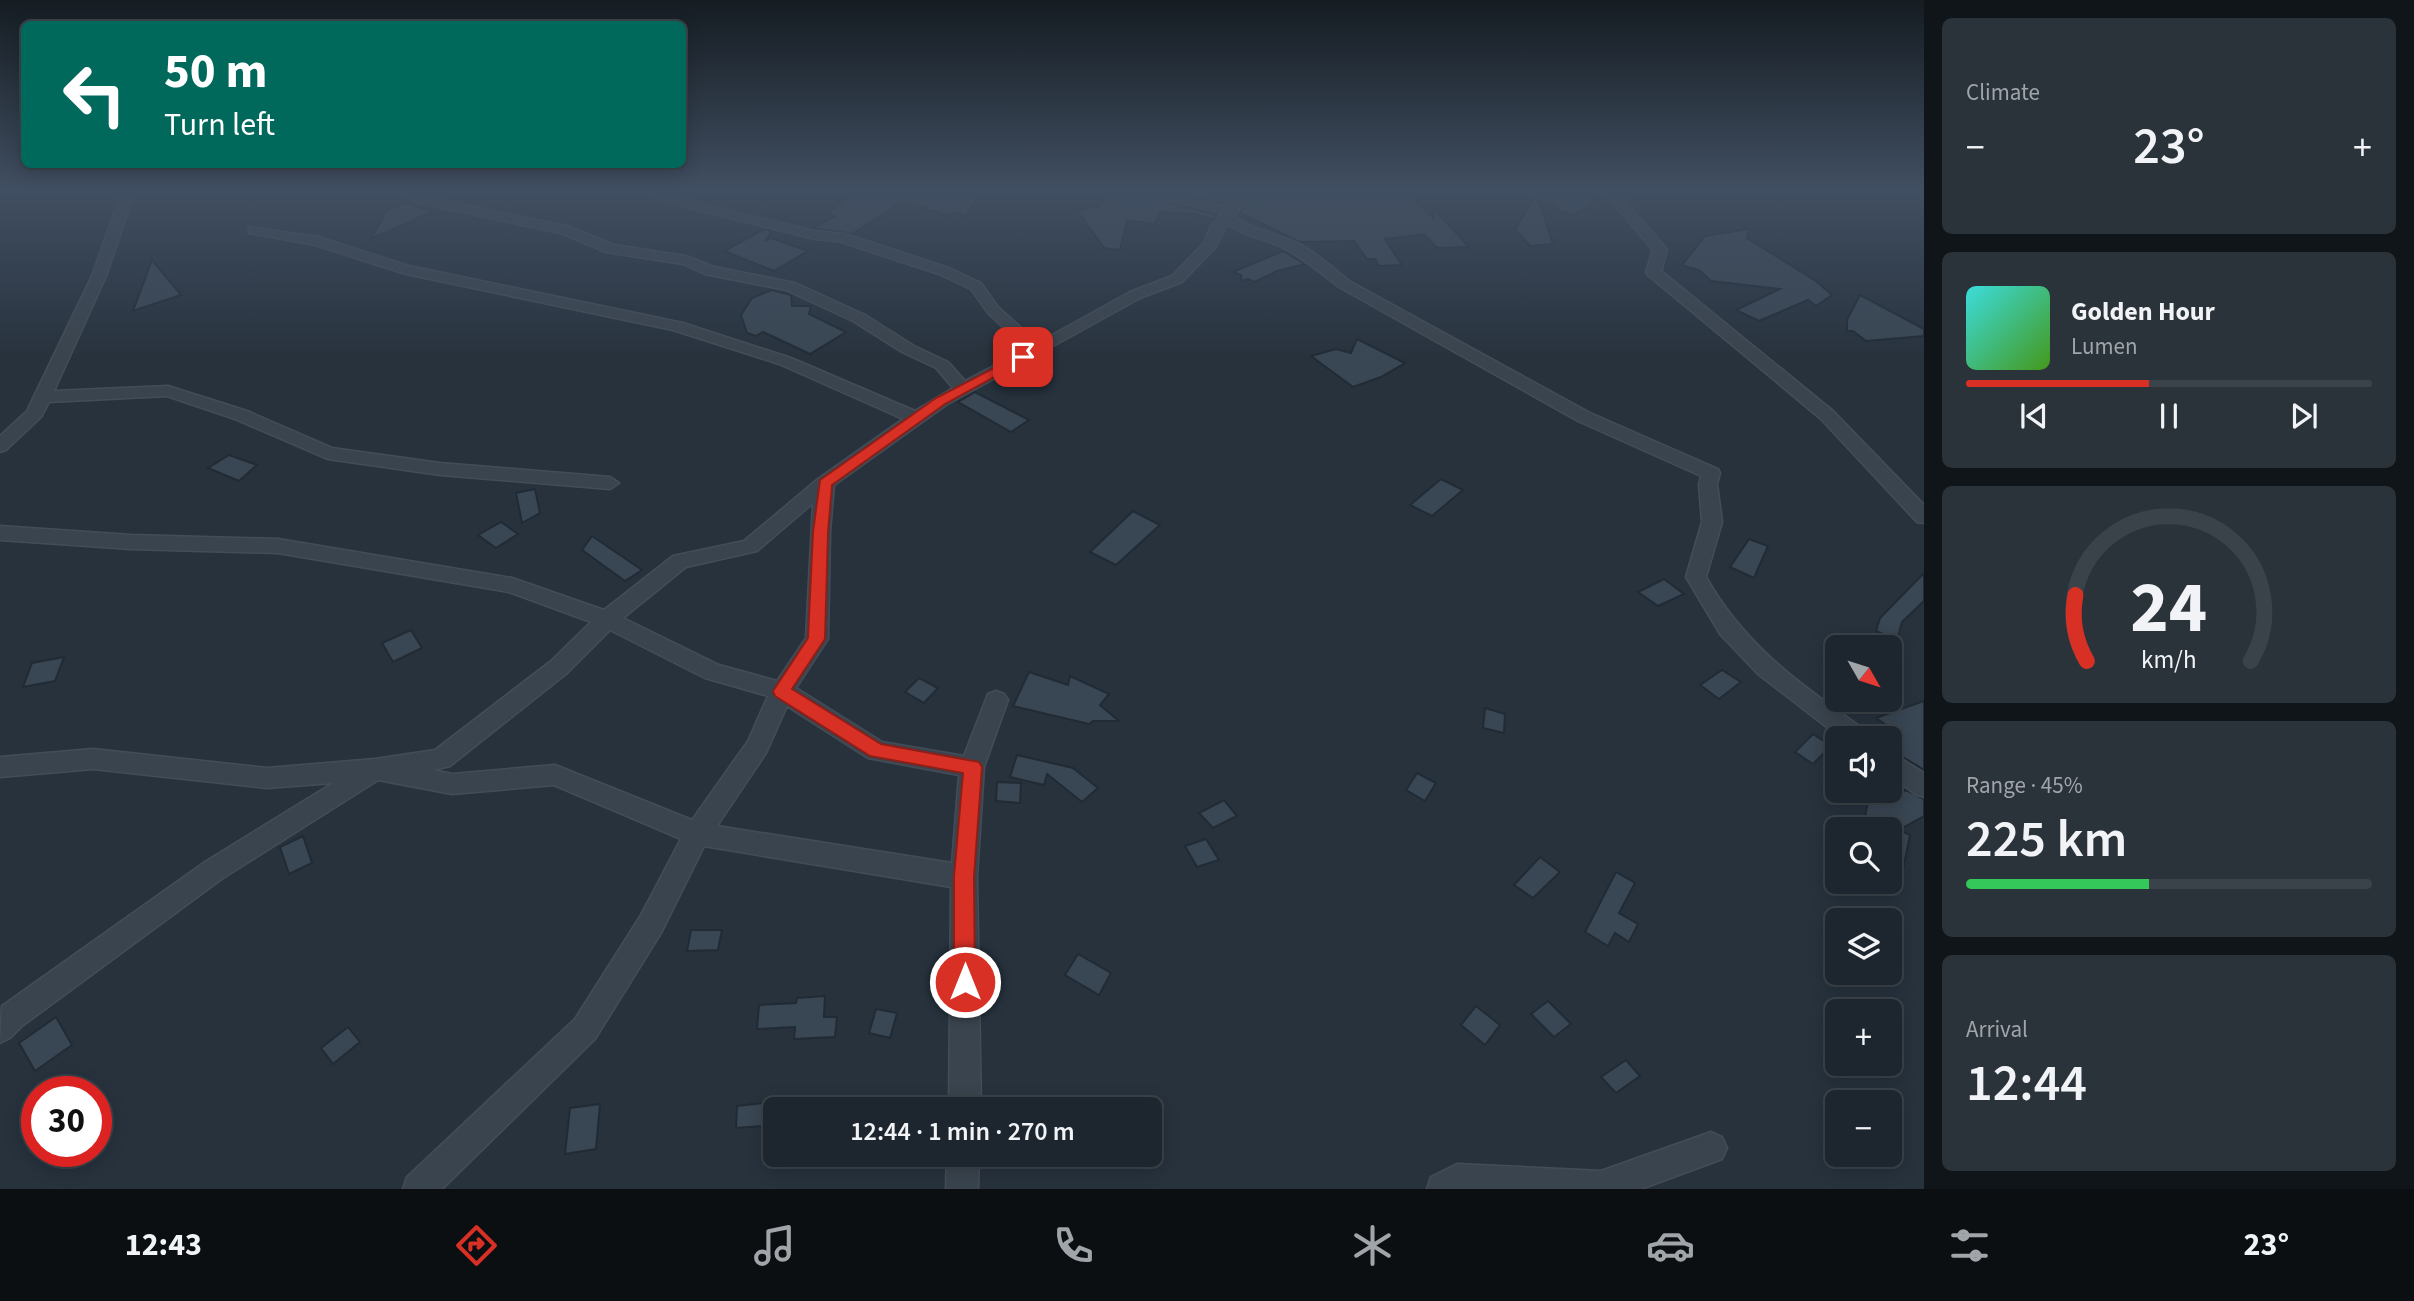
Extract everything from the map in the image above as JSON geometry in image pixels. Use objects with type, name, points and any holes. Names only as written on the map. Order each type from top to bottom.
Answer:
[{"type":"street","points":[[0,446],[34,413],[43,397],[99,276],[109,246]]},
{"type":"street","points":[[335,246],[406,270],[677,326],[785,361],[916,418]]},
{"type":"street","points":[[605,246],[686,260],[710,271],[790,286],[859,318],[908,349],[942,365],[963,389]]},
{"type":"street","points":[[869,246],[944,271],[976,286],[993,310],[1036,350]]},
{"type":"street","points":[[0,767],[93,760],[267,778],[375,769],[441,759],[559,667],[607,619],[680,561],[750,546],[825,483],[916,418],[963,389],[1135,295],[1177,279],[1209,246]]},
{"type":"street","points":[[1291,246],[1318,263],[1344,284],[1584,416],[1712,473],[1707,484],[1712,522],[1696,577],[1707,600],[1736,642],[1756,662],[1842,726]]},
{"type":"street","points":[[1657,246],[1660,250],[1653,272],[1827,415],[1924,517]]},
{"type":"street","points":[[43,397],[168,391],[241,415],[328,453],[440,469],[610,482]]},
{"type":"street","points":[[419,1189],[585,1028],[651,924],[697,835],[758,746],[782,691],[817,639],[820,532],[825,483]]},
{"type":"street","points":[[0,533],[131,542],[278,546],[512,585],[607,619],[713,672],[782,691],[877,751],[972,767]]},
{"type":"street","points":[[965,1097],[964,877],[972,767],[996,700]]},
{"type":"street","points":[[0,1028],[12,1016],[214,870],[375,769],[452,784],[555,775],[697,835],[964,877]]},
{"type":"street","points":[[1902,771],[1924,787]]},
{"type":"street","points":[[1443,1189],[1457,1180],[1601,1187],[1711,1148]]},
{"type":"street","points":[[962,1189],[963,1167]]},
{"type":"building","points":[[732,246],[795,246],[808,251],[774,271],[724,251]]},
{"type":"building","points":[[1103,246],[1121,246],[1120,250]]},
{"type":"building","points":[[1358,246],[1390,246],[1402,265],[1379,266],[1375,259],[1367,259]]},
{"type":"building","points":[[1436,246],[1469,247],[1437,248]]},
{"type":"building","points":[[1697,246],[1761,246],[1816,281],[1832,295],[1816,306],[1808,300],[1759,321],[1736,310],[1780,289],[1711,281],[1700,271],[1682,265]]},
{"type":"building","points":[[1283,251],[1305,264],[1277,271],[1255,282],[1248,279],[1242,281],[1241,275],[1233,272]]},
{"type":"building","points":[[152,260],[181,295],[133,311]]},
{"type":"building","points":[[772,290],[791,295],[792,306],[811,306],[809,314],[846,332],[810,354],[763,332],[756,336],[747,333],[741,315],[752,298]]},
{"type":"building","points":[[1860,295],[1924,329],[1924,336],[1866,341],[1853,331],[1847,331],[1847,320]]},
{"type":"building","points":[[1357,339],[1405,363],[1381,377],[1353,387],[1311,356],[1336,349],[1351,353]]},
{"type":"building","points":[[975,392],[1029,420],[1011,432],[958,402]]},
{"type":"building","points":[[229,455],[257,465],[239,481],[208,468]]},
{"type":"building","points":[[1441,479],[1463,490],[1432,516],[1410,505]]},
{"type":"building","points":[[535,489],[540,513],[522,523],[516,493]]},
{"type":"building","points":[[1133,511],[1160,525],[1116,565],[1090,552]]},
{"type":"building","points":[[501,522],[518,534],[496,548],[478,535]]},
{"type":"building","points":[[592,536],[642,570],[625,581],[582,550]]},
{"type":"building","points":[[1749,539],[1768,546],[1754,578],[1730,567]]},
{"type":"building","points":[[1924,573],[1924,601],[1902,622],[1898,635],[1885,635],[1876,631],[1880,618]]},
{"type":"building","points":[[1664,579],[1684,594],[1658,606],[1638,592]]},
{"type":"building","points":[[411,630],[422,648],[393,662],[382,643]]},
{"type":"building","points":[[64,657],[55,681],[23,687],[32,663]]},
{"type":"building","points":[[1722,670],[1741,682],[1719,699],[1700,685]]},
{"type":"building","points":[[1029,672],[1068,685],[1070,676],[1109,694],[1100,705],[1119,721],[1093,721],[1089,724],[1013,706]]},
{"type":"building","points":[[919,678],[938,688],[924,703],[905,692]]},
{"type":"building","points":[[1924,701],[1924,770],[1902,756],[1902,726],[1887,726],[1876,718],[1902,712],[1902,709]]},
{"type":"building","points":[[1485,708],[1505,714],[1504,733],[1483,728]]},
{"type":"building","points":[[1813,734],[1825,742],[1825,752],[1813,764],[1795,752]]},
{"type":"building","points":[[1017,755],[1073,768],[1098,788],[1082,802],[1047,774],[1044,785],[1010,777]]},
{"type":"building","points":[[1417,773],[1436,783],[1425,801],[1406,790]]},
{"type":"building","points":[[997,782],[1021,783],[1020,803],[996,801]]},
{"type":"building","points":[[1906,790],[1924,799],[1924,816],[1902,828],[1902,817],[1865,817],[1868,803],[1902,803],[1902,793]]},
{"type":"building","points":[[1224,800],[1237,816],[1213,828],[1199,813]]},
{"type":"building","points":[[1902,831],[1910,835],[1902,874]]},
{"type":"building","points":[[303,836],[312,863],[289,874],[280,847]]},
{"type":"building","points":[[1206,839],[1219,860],[1197,867],[1185,846]]},
{"type":"building","points":[[1540,857],[1560,872],[1533,898],[1514,885]]},
{"type":"building","points":[[1616,872],[1635,883],[1619,913],[1638,924],[1629,942],[1615,933],[1608,946],[1585,932]]},
{"type":"building","points":[[691,930],[722,930],[718,950],[687,951]]},
{"type":"building","points":[[1078,954],[1111,973],[1099,995],[1065,975]]},
{"type":"building","points":[[825,996],[824,1017],[837,1017],[835,1037],[794,1039],[795,1027],[757,1029],[759,1005],[796,1003],[797,998]]},
{"type":"building","points":[[1548,1001],[1571,1024],[1554,1037],[1531,1014]]},
{"type":"building","points":[[1476,1006],[1500,1025],[1485,1045],[1461,1025]]},
{"type":"building","points":[[876,1009],[897,1013],[890,1038],[869,1033]]},
{"type":"building","points":[[56,1017],[72,1045],[35,1071],[19,1043]]},
{"type":"building","points":[[348,1027],[360,1042],[333,1064],[321,1048]]},
{"type":"building","points":[[1626,1060],[1640,1076],[1616,1093],[1601,1077]]},
{"type":"building","points":[[763,1103],[762,1126],[736,1128],[737,1106]]},
{"type":"building","points":[[600,1104],[596,1149],[565,1154],[570,1108]]},
{"type":"route","points":[[965,982],[964,877],[972,767],[877,751],[782,691],[817,639],[820,532],[825,483],[940,401],[1023,357]]}]
